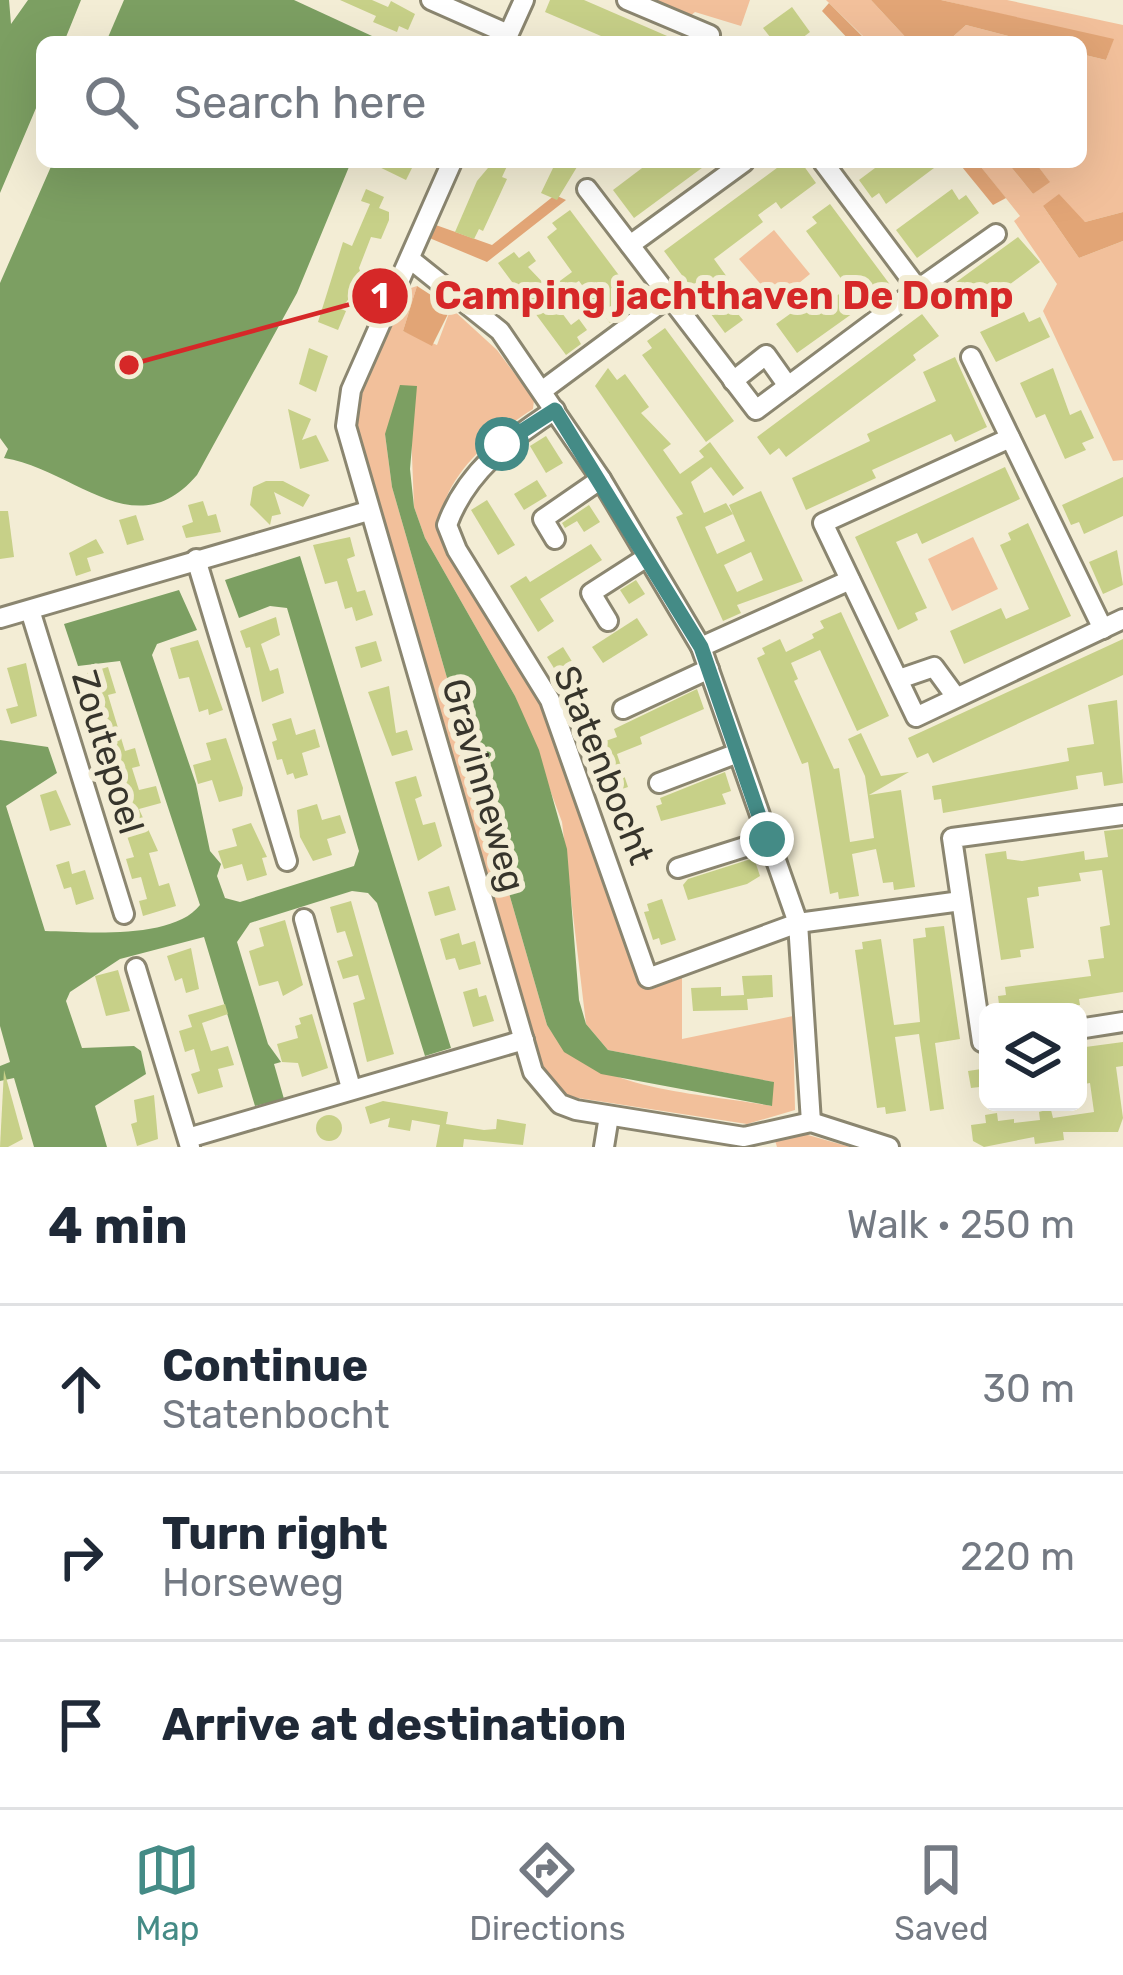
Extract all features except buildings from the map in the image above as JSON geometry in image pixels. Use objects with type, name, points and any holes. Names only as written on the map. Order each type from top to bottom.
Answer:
[{"type":"street","points":[[431,0],[503,36]]},
{"type":"street","points":[[508,36],[524,0]]},
{"type":"street","points":[[627,0],[710,34]]},
{"type":"street","name":"Gravinneweg","points":[[449,168],[351,390],[346,426],[540,1085],[560,1104],[744,1137],[811,1122]]},
{"type":"street","points":[[630,245],[736,168]]},
{"type":"street","points":[[827,168],[918,289]]},
{"type":"street","points":[[587,189],[756,410],[996,234]]},
{"type":"street","points":[[410,259],[500,332],[601,479],[701,647],[798,923],[811,1122],[889,1147]]},
{"type":"street","points":[[543,390],[670,296]]},
{"type":"street","points":[[733,381],[766,355],[788,386]]},
{"type":"street","points":[[971,357],[1103,629]]},
{"type":"street","name":"Statenbocht","points":[[555,410],[502,444],[454,504],[447,525],[550,700],[648,978],[798,923]]},
{"type":"street","points":[[1010,438],[823,523],[916,717],[1123,619]]},
{"type":"street","points":[[555,539],[543,519],[601,479]]},
{"type":"street","points":[[0,618],[368,511]]},
{"type":"street","points":[[608,621],[592,593],[647,557]]},
{"type":"street","points":[[196,560],[287,861]]},
{"type":"street","points":[[701,647],[850,580]]},
{"type":"street","name":"Zoutepoel","points":[[30,610],[124,914]]},
{"type":"street","points":[[899,679],[934,668],[956,697]]},
{"type":"street","points":[[623,709],[709,669]]},
{"type":"street","points":[[659,783],[738,753]]},
{"type":"street","points":[[979,1022],[952,838],[1123,815]]},
{"type":"street","points":[[678,868],[767,839]]},
{"type":"street","points":[[798,923],[961,901]]},
{"type":"street","points":[[304,919],[351,1088]]},
{"type":"street","points":[[136,968],[189,1143],[351,1088],[524,1040]]},
{"type":"street","points":[[1087,1027],[1123,1022]]},
{"type":"street","points":[[604,1147],[609,1116]]},
{"type":"shaded area","points":[[0,0],[9,0],[11,24],[28,0],[81,0],[66,36],[36,36],[36,108],[0,193]]},
{"type":"shaded area","points":[[124,0],[294,0],[372,36],[109,36]]},
{"type":"shaded area","points":[[642,0],[750,0],[741,26],[695,12],[689,17]]},
{"type":"shaded area","points":[[826,0],[871,0],[904,36],[863,36]]},
{"type":"shaded area","points":[[871,0],[941,0],[1114,39],[1106,60],[1087,55],[1087,36],[1008,36],[966,25],[954,36],[904,36]]},
{"type":"shaded area","points":[[941,0],[1007,0],[1123,25],[1123,212],[1085,222],[1043,206],[1079,258],[1123,241],[1123,460],[1113,461],[1043,311],[1057,284],[1014,221],[1020,216],[982,168],[1012,168],[1033,194],[1049,181],[1039,168],[1087,168],[1087,55],[1106,60],[1113,40]]},
{"type":"shaded area","points":[[829,3],[863,36],[845,36],[822,11]]},
{"type":"shaded area","points":[[966,25],[1008,36],[954,36]]},
{"type":"shaded area","points":[[50,168],[349,168],[297,293],[197,475],[174,496],[151,505],[104,498],[4,458],[8,449],[0,438],[0,283]]},
{"type":"shaded area","points":[[963,168],[982,168],[1006,198],[993,205]]},
{"type":"shaded area","points":[[1012,168],[1040,168],[1050,182],[1033,194]]},
{"type":"shaded area","points":[[1059,194],[1085,222],[1123,212],[1123,241],[1079,258],[1043,206]]},
{"type":"shaded area","points":[[555,195],[566,200],[487,262],[427,237],[433,224],[492,245]]},
{"type":"shaded area","points":[[774,230],[810,274],[776,302],[739,259]]},
{"type":"shaded area","points":[[417,286],[403,331],[437,345],[451,308],[497,350],[534,400],[533,409],[484,447],[455,480],[442,518],[443,537],[534,684],[645,987],[682,975],[682,1039],[793,1016],[795,1110],[747,1124],[559,1095],[547,1088],[353,424],[361,388],[402,291]],"holes":[[[411,431],[414,507],[425,538],[515,696],[562,822],[586,1024],[608,1050],[773,1082],[771,1106],[679,1092],[617,1076],[565,1047],[547,1025],[392,487],[385,434]]]},
{"type":"shaded area","points":[[417,286],[451,308],[432,346],[403,331]]},
{"type":"shaded area","points":[[400,385],[417,386],[410,469],[414,507],[425,538],[515,696],[539,750],[567,849],[579,1000],[586,1024],[608,1050],[774,1082],[772,1106],[601,1074],[564,1052],[547,1025],[392,487],[385,434]]},
{"type":"shaded area","points":[[973,537],[998,589],[952,611],[928,559]]},
{"type":"shaded area","points":[[300,556],[451,1048],[425,1056],[377,903],[368,893],[352,891],[250,923],[237,942],[268,1044],[281,1062],[274,1064],[284,1099],[255,1106],[204,937],[120,959],[70,992],[66,1001],[82,1048],[134,1046],[141,1051],[146,1074],[95,1106],[107,1147],[34,1147],[14,1078],[0,1081],[0,1066],[10,1062],[0,1026],[0,740],[48,747],[57,773],[6,806],[45,931],[150,929],[187,916],[200,905],[120,661],[78,666],[64,624],[179,590],[197,630],[157,644],[152,655],[196,784],[210,851],[221,864],[217,876],[225,898],[240,902],[354,866],[359,851],[287,608],[270,606],[239,618],[225,580]]},
{"type":"shaded area","points":[[801,1133],[850,1147],[777,1147],[774,1137]]},
{"type":"place","name":"Camping jachthaven De Domp","points":[[129,365]]},
{"type":"route","points":[[502,444],[555,410],[701,647],[767,839]]}]
